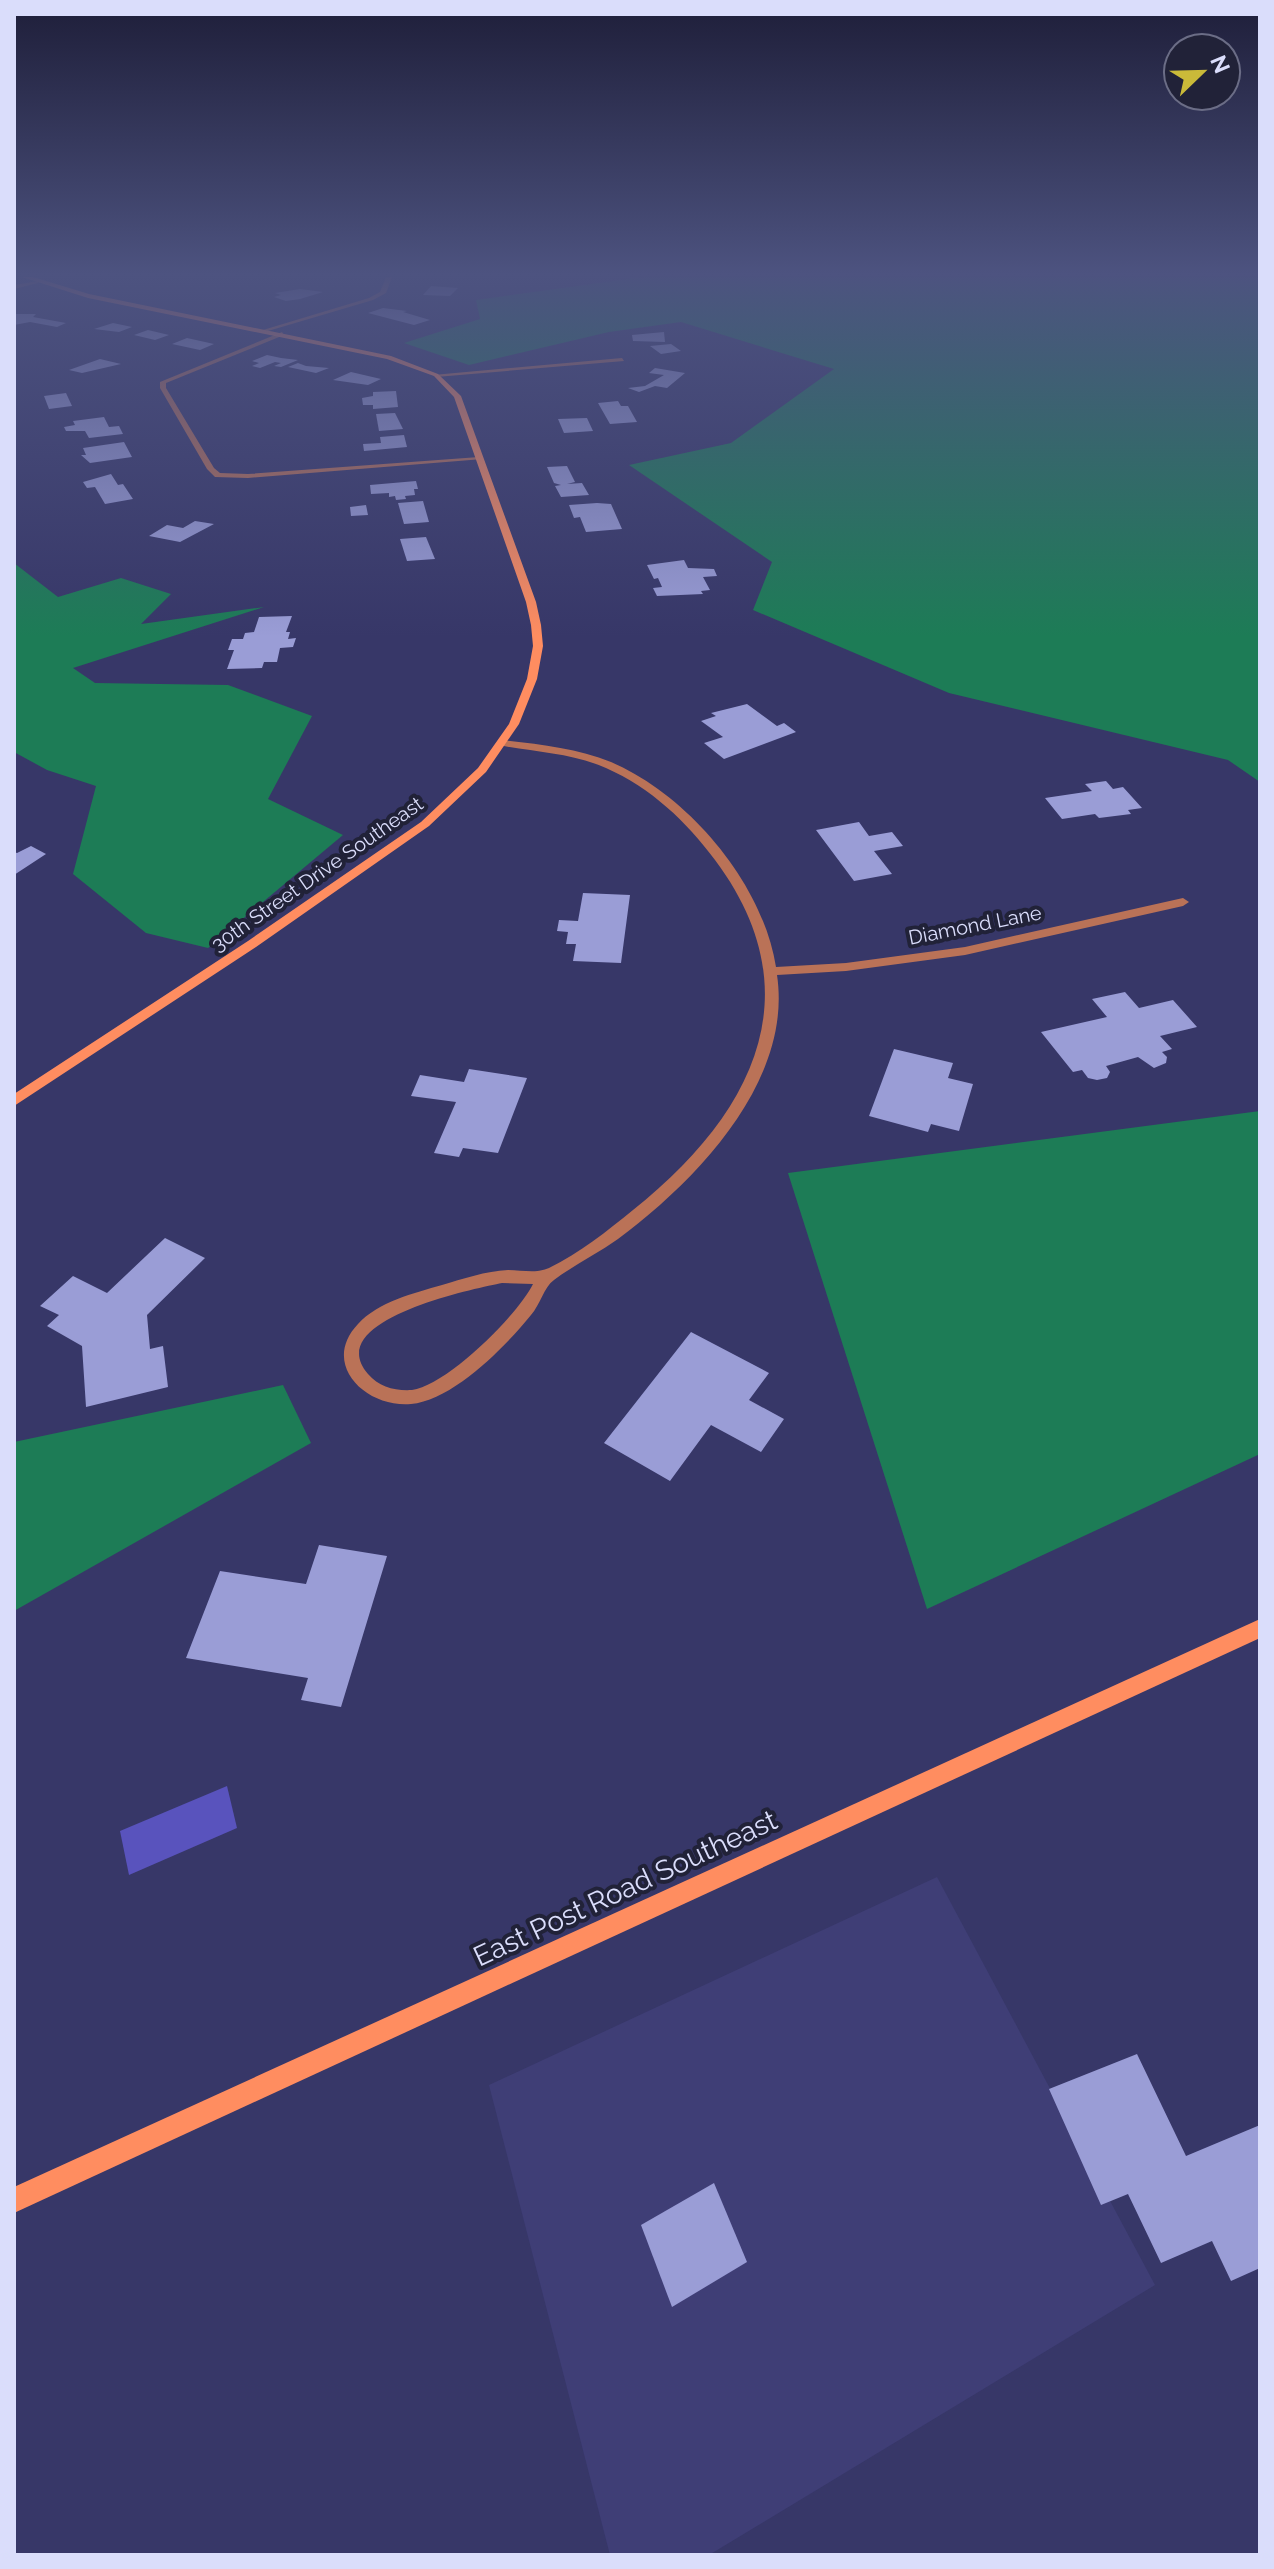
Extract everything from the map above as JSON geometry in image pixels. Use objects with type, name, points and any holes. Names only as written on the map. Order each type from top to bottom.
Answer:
[{"type":"main road","name":"30th Street Drive Southeast","points":[[14,1101],[388,851],[457,794],[502,743],[514,724],[532,679],[538,646],[536,625],[531,602],[457,397]]},
{"type":"main road","name":"East Post Road Southeast","points":[[14,2200],[1260,1628]]},
{"type":"street","points":[[168,397],[211,469],[218,475],[248,476],[479,459]]},
{"type":"street","points":[[502,743],[547,748],[609,765],[662,795],[703,836],[740,885],[762,936],[772,971],[769,1030],[742,1096],[699,1159],[624,1226],[545,1276],[528,1309],[459,1372],[434,1390],[410,1398],[386,1396],[367,1387],[355,1371],[351,1354],[354,1344],[374,1317],[401,1305],[505,1277],[545,1276]]},
{"type":"street","name":"Diamond Lane","points":[[772,971],[846,967],[965,951],[1183,902]]},
{"type":"shaded area","points":[[227,1786],[237,1828],[129,1875],[120,1831]]},
{"type":"shaded area","points":[[937,1877],[1155,2285],[709,2555],[610,2555],[489,2085]]},
{"type":"green space","points":[[795,397],[1260,397],[1260,782],[1228,760],[949,693],[753,610],[772,562],[629,465],[731,443]]},
{"type":"green space","points":[[14,563],[58,597],[121,578],[171,594],[141,624],[264,607],[73,668],[95,683],[228,685],[312,716],[268,799],[343,835],[208,948],[146,933],[73,874],[96,786],[47,770],[14,752]]},
{"type":"green space","points":[[1260,1111],[1260,1454],[927,1609],[788,1173]]},
{"type":"green space","points":[[283,1385],[311,1443],[14,1611],[14,1442]]},
{"type":"building","points":[[44,397],[68,397],[72,406],[49,409]]},
{"type":"building","points":[[397,397],[398,407],[373,409],[373,405],[363,405],[362,398]]},
{"type":"building","points":[[618,401],[621,406],[628,406],[637,422],[610,424],[598,403]]},
{"type":"building","points":[[395,413],[403,429],[379,431],[376,414]]},
{"type":"building","points":[[104,417],[109,427],[119,426],[123,434],[89,438],[85,431],[66,431],[64,427],[75,425],[73,421]]},
{"type":"building","points":[[587,418],[593,431],[564,433],[558,419]]},
{"type":"building","points":[[404,435],[407,447],[364,451],[363,444],[381,443],[380,437]]},
{"type":"building","points":[[124,442],[132,457],[90,463],[81,455],[86,455],[83,448]]},
{"type":"building","points":[[567,466],[575,482],[567,484],[582,483],[589,495],[561,497],[555,486],[561,485],[554,483],[547,467]]},
{"type":"building","points":[[111,474],[118,485],[123,484],[133,499],[105,504],[95,487],[87,488],[83,482]]},
{"type":"building","points":[[416,481],[418,489],[414,489],[415,495],[405,496],[406,499],[396,500],[395,496],[389,497],[389,493],[371,494],[370,485]]},
{"type":"building","points":[[423,501],[429,522],[404,524],[398,503]]},
{"type":"building","points":[[611,504],[622,529],[586,532],[580,517],[574,518],[569,505]]},
{"type":"building","points":[[366,505],[368,515],[351,516],[350,507]]},
{"type":"building","points":[[195,521],[214,524],[180,542],[149,536],[167,525],[183,528]]},
{"type":"building","points":[[426,537],[435,559],[407,561],[400,539]]},
{"type":"building","points":[[684,560],[688,568],[714,569],[717,576],[703,577],[710,590],[701,591],[703,594],[657,596],[653,588],[662,587],[647,565]]},
{"type":"building","points":[[292,616],[286,632],[290,632],[288,639],[296,638],[293,647],[280,648],[277,662],[264,662],[262,668],[227,669],[234,650],[228,650],[232,639],[243,639],[245,633],[254,632],[259,617]]},
{"type":"building","points":[[747,704],[777,726],[784,723],[796,732],[724,759],[704,743],[723,737],[701,721],[716,716],[711,713]]},
{"type":"building","points":[[1106,781],[1113,789],[1123,787],[1142,808],[1128,810],[1131,814],[1099,818],[1095,814],[1062,819],[1045,798],[1092,791],[1085,784]]},
{"type":"building","points":[[859,822],[869,836],[892,832],[903,846],[874,851],[892,874],[854,881],[816,830]]},
{"type":"building","points":[[31,846],[46,854],[14,875],[14,852]]},
{"type":"building","points":[[583,893],[630,895],[621,963],[573,961],[576,944],[566,944],[568,932],[557,931],[559,920],[578,921]]},
{"type":"building","points":[[1125,992],[1139,1008],[1173,1000],[1197,1027],[1160,1036],[1172,1049],[1162,1052],[1167,1057],[1166,1063],[1154,1068],[1138,1057],[1106,1066],[1110,1072],[1107,1078],[1097,1080],[1088,1078],[1082,1070],[1073,1072],[1041,1032],[1107,1017],[1092,999]]},
{"type":"building","points":[[894,1049],[953,1063],[948,1078],[973,1084],[959,1131],[931,1124],[928,1132],[869,1116]]},
{"type":"building","points":[[469,1069],[527,1078],[498,1153],[463,1148],[459,1157],[434,1153],[456,1102],[411,1096],[420,1075],[464,1082]]},
{"type":"building","points":[[165,1238],[205,1258],[147,1315],[150,1349],[163,1346],[168,1387],[86,1407],[82,1346],[47,1326],[59,1315],[40,1306],[73,1276],[107,1293]]},
{"type":"building","points":[[691,1332],[769,1373],[749,1400],[784,1419],[761,1452],[711,1425],[670,1481],[604,1443]]},
{"type":"building","points":[[319,1545],[387,1556],[341,1707],[301,1700],[308,1678],[186,1658],[220,1571],[306,1584]]},
{"type":"building","points":[[1137,2054],[1186,2156],[1260,2125],[1260,2268],[1231,2281],[1212,2241],[1161,2263],[1128,2194],[1101,2205],[1049,2089]]},
{"type":"building","points":[[714,2183],[747,2262],[672,2307],[641,2225]]}]
